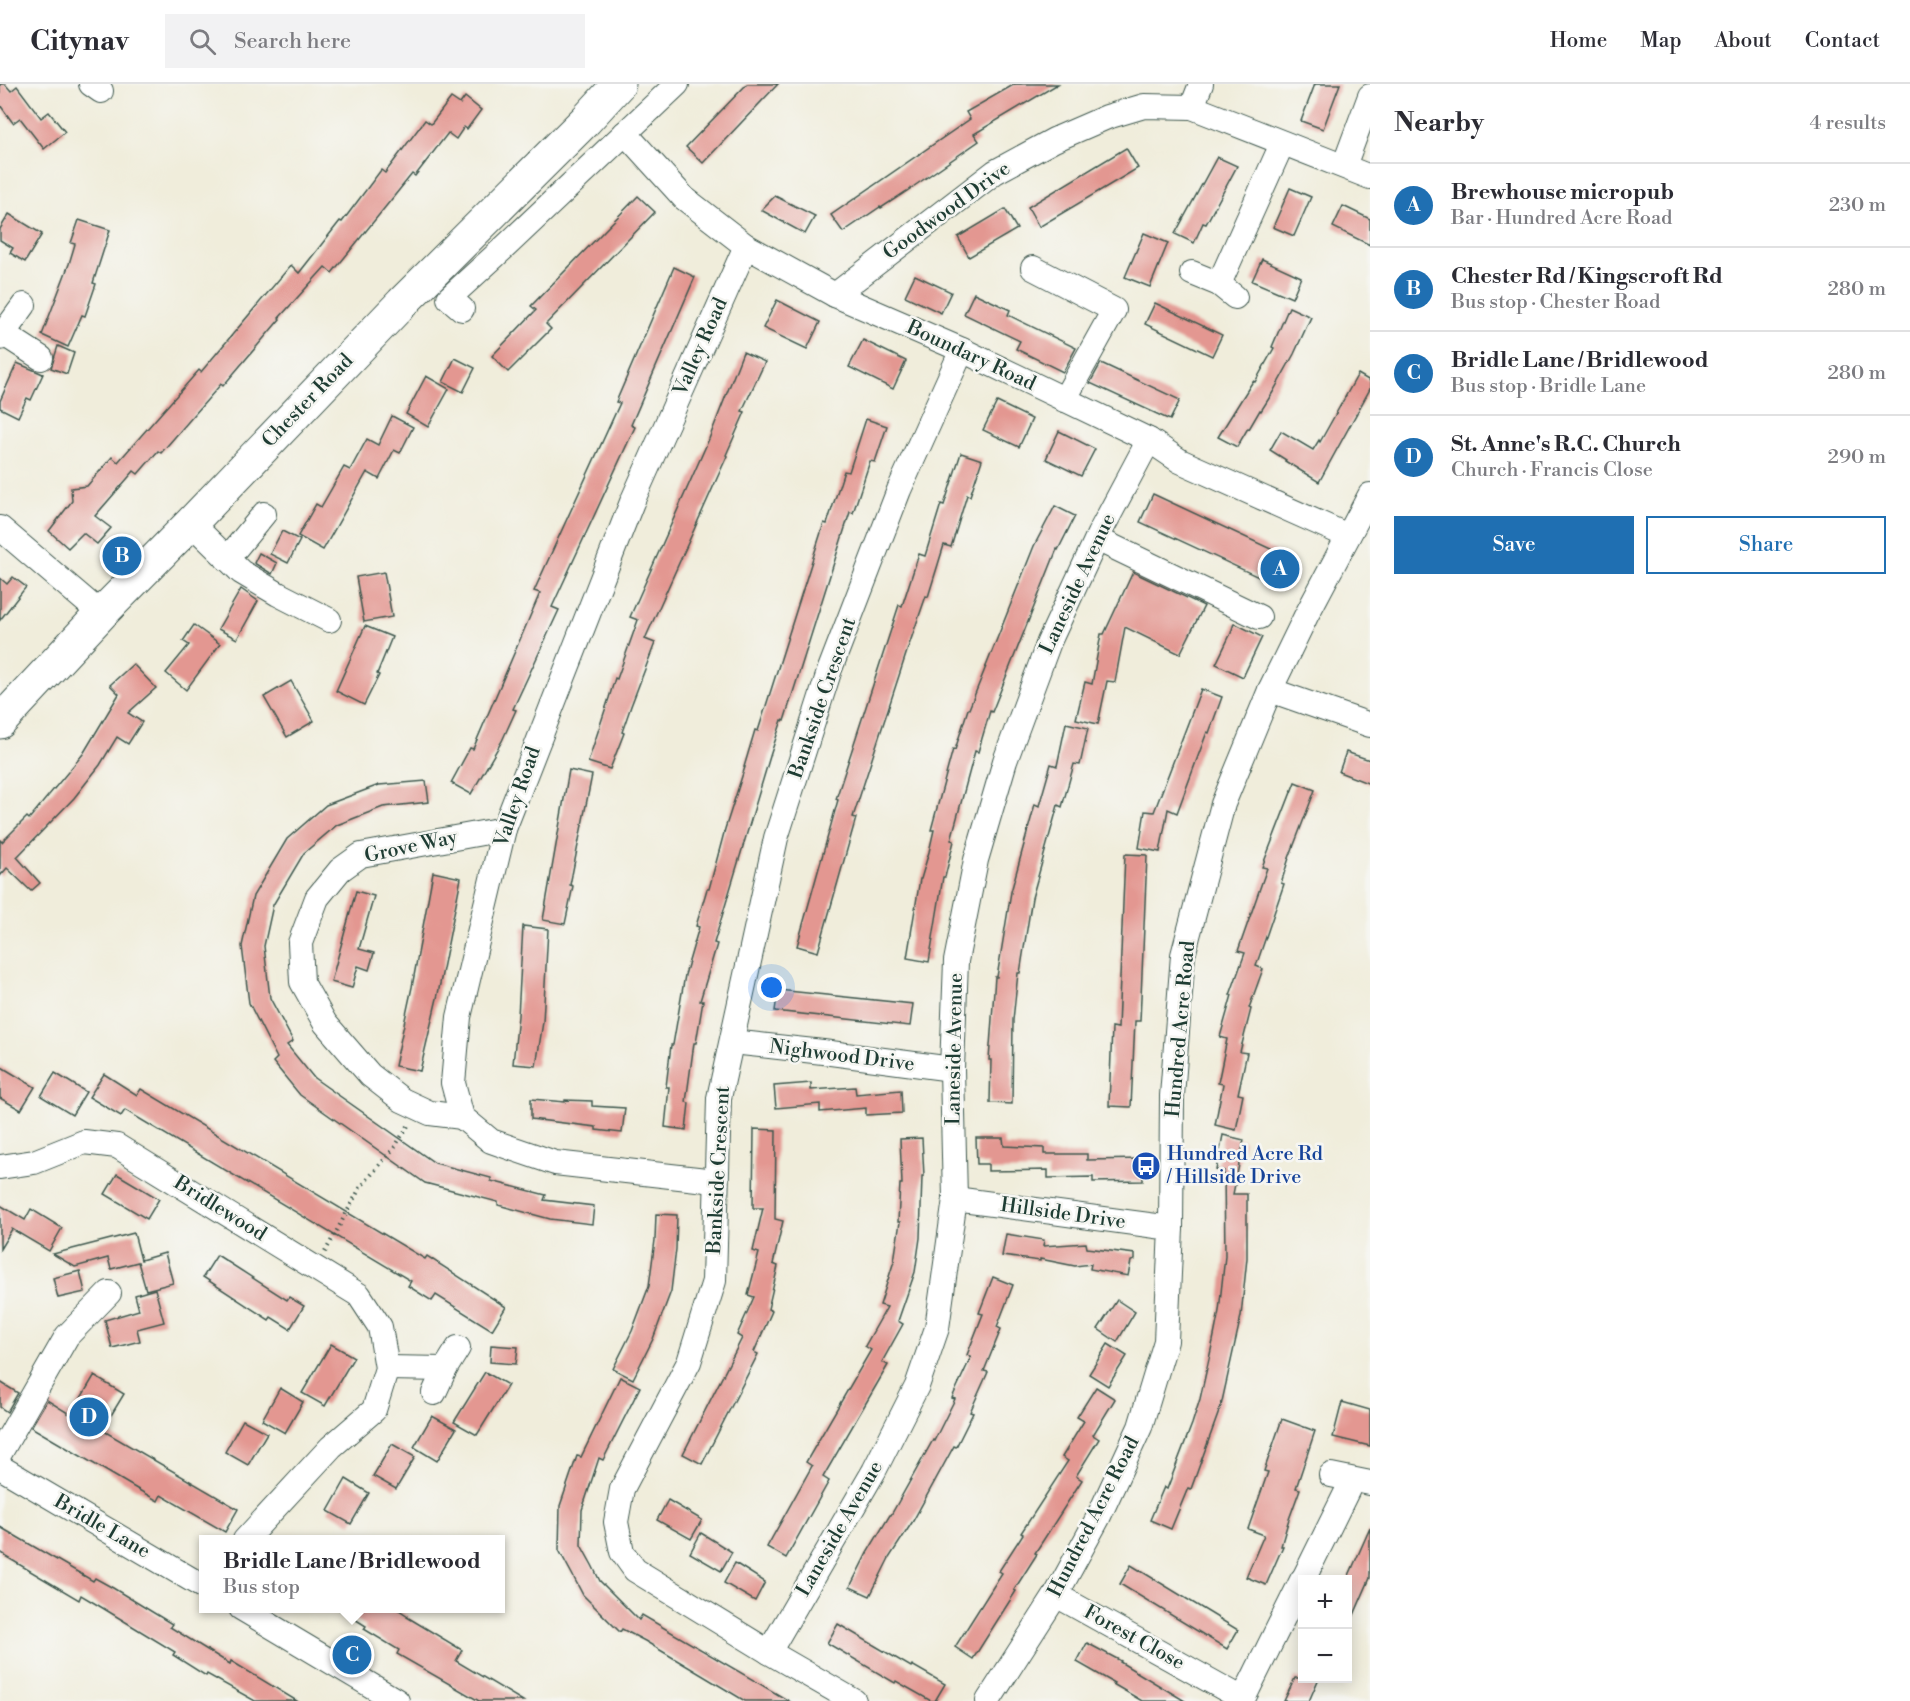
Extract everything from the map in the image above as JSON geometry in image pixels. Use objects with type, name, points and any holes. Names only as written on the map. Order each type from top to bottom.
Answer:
[{"type":"highway","name":"Chester Road","points":[[0,722],[101,614],[191,524],[402,303],[586,120],[619,84]]},
{"type":"street","points":[[462,309],[449,298],[676,84]]},
{"type":"street","points":[[1192,107],[1201,84]]},
{"type":"street","points":[[1344,166],[1370,96]]},
{"type":"street","name":"Goodwood Drive","points":[[835,295],[995,172],[1054,140],[1107,117],[1144,106],[1192,107],[1370,177]]},
{"type":"street","name":"Boundary Road","points":[[625,133],[684,198],[746,246],[835,295],[962,350],[1149,440],[1180,461],[1348,536]]},
{"type":"street","points":[[1192,273],[1227,290],[1282,144]]},
{"type":"street","name":"Valley Road","points":[[462,1117],[453,1083],[459,1017],[504,829],[632,502],[746,246]]},
{"type":"street","points":[[1033,268],[1114,309],[1064,400]]},
{"type":"street","points":[[24,305],[2,336],[40,358]]},
{"type":"street","name":"Bankside Crescent","points":[[854,1701],[635,1570],[622,1552],[616,1522],[622,1489],[688,1362],[714,1281],[719,1098],[776,838],[830,669],[899,490],[962,350]]},
{"type":"street","name":"Laneside Avenue","points":[[769,1652],[874,1472],[917,1386],[937,1328],[955,1199],[952,1070],[956,961],[976,860],[1005,761],[1049,642],[1097,539],[1149,440]]},
{"type":"street","name":"Hundred Acre Road","points":[[988,1701],[1056,1595],[1098,1518],[1140,1427],[1166,1341],[1172,1228],[1172,1096],[1183,955],[1223,804],[1270,690],[1370,495]]},
{"type":"street","points":[[227,559],[264,514]]},
{"type":"street","points":[[191,524],[241,573],[329,620]]},
{"type":"street","points":[[0,528],[101,614]]},
{"type":"street","points":[[1097,539],[1259,617]]},
{"type":"street","points":[[1270,690],[1370,725]]},
{"type":"street","name":"Grove Way","points":[[462,1117],[430,1113],[402,1100],[370,1075],[325,1023],[302,982],[300,943],[317,898],[340,870],[361,855],[504,829]]},
{"type":"street","name":"Nighwood Drive","points":[[732,1042],[952,1070]]},
{"type":"street","points":[[462,1117],[491,1141],[555,1163],[715,1181]]},
{"type":"street","name":"Bridlewood","points":[[0,1167],[34,1162],[84,1142],[117,1146],[360,1295],[380,1327],[387,1368],[374,1410],[331,1447],[249,1535]]},
{"type":"street","name":"Hillside Drive","points":[[955,1199],[1172,1228]]},
{"type":"street","points":[[0,1453],[67,1336],[109,1293]]},
{"type":"street","points":[[434,1393],[458,1348]]},
{"type":"street","points":[[387,1368],[445,1369]]},
{"type":"street","name":"Bridle Lane","points":[[0,1467],[199,1584]]},
{"type":"street","name":"Forest Close","points":[[1305,1575],[1351,1480]]},
{"type":"street","name":"Forest Close","points":[[1056,1595],[1242,1700],[1298,1590]]},
{"type":"street","points":[[249,1613],[397,1701]]},
{"type":"path","points":[[316,1268],[360,1188],[394,1148],[420,1108]]},
{"type":"building","points":[[0,84],[5,84],[11,91],[17,86],[41,118],[49,112],[65,132],[44,149],[20,118],[13,123],[0,105]]},
{"type":"building","points":[[747,84],[778,84],[703,163],[686,147]]},
{"type":"building","points":[[1015,84],[1058,84],[974,134],[979,141],[843,232],[831,215],[970,119],[966,112]]},
{"type":"building","points":[[1315,84],[1340,84],[1323,129],[1301,121]]},
{"type":"building","points":[[465,97],[481,110],[467,129],[464,127],[456,139],[448,133],[415,176],[412,174],[332,273],[325,267],[223,386],[221,384],[161,453],[158,451],[138,474],[134,471],[95,516],[111,528],[97,544],[83,533],[68,548],[49,531],[72,501],[71,488],[87,486],[112,457],[118,462],[199,370],[201,372],[291,265],[299,273],[340,221],[342,222],[381,170],[385,173],[425,120],[431,124],[451,98],[460,104]]},
{"type":"building","points":[[1126,148],[1138,168],[1039,227],[1028,207]]},
{"type":"building","points":[[1217,157],[1237,166],[1206,224],[1203,223],[1194,243],[1175,234]]},
{"type":"building","points":[[1290,188],[1311,197],[1294,236],[1273,227]]},
{"type":"building","points":[[638,196],[655,212],[546,324],[551,329],[508,372],[492,356],[536,310],[531,306]]},
{"type":"building","points":[[775,196],[815,216],[805,234],[761,210]]},
{"type":"building","points":[[1343,206],[1370,219],[1370,245],[1333,227]]},
{"type":"building","points":[[1005,209],[1017,229],[969,257],[958,237]]},
{"type":"building","points":[[9,214],[42,234],[25,262],[10,253],[13,248],[0,240],[0,229]]},
{"type":"building","points":[[79,220],[110,230],[85,316],[82,315],[68,347],[42,335],[69,264],[75,244],[71,243]]},
{"type":"building","points":[[1144,233],[1168,243],[1150,287],[1125,277]]},
{"type":"building","points":[[1262,259],[1301,277],[1292,298],[1252,281]]},
{"type":"building","points":[[674,267],[695,277],[631,425],[635,427],[552,607],[559,610],[513,709],[516,710],[502,741],[471,794],[451,783],[470,748],[473,749],[540,593],[534,591],[620,403],[616,402]]},
{"type":"building","points":[[915,275],[951,292],[941,313],[905,296]]},
{"type":"building","points":[[974,293],[1010,310],[1008,315],[1076,348],[1063,372],[1016,349],[1020,341],[964,314]]},
{"type":"building","points":[[777,300],[820,322],[807,349],[763,328]]},
{"type":"building","points":[[1155,303],[1222,335],[1212,356],[1145,324]]},
{"type":"building","points":[[1289,307],[1311,317],[1273,392],[1237,447],[1218,437],[1253,381],[1255,382],[1274,348],[1272,347]]},
{"type":"building","points":[[863,340],[906,361],[893,389],[849,367]]},
{"type":"building","points":[[58,346],[74,353],[67,374],[51,368]]},
{"type":"building","points":[[743,352],[765,362],[742,411],[745,412],[727,456],[645,639],[655,643],[610,769],[588,762],[615,678],[617,679],[638,620],[630,617],[709,439]]},
{"type":"building","points":[[455,358],[475,368],[463,392],[443,382]]},
{"type":"building","points":[[17,363],[43,374],[31,400],[27,398],[18,417],[0,408],[0,401]]},
{"type":"building","points":[[1101,363],[1180,400],[1170,420],[1090,383]]},
{"type":"building","points":[[1358,374],[1370,381],[1370,389],[1319,482],[1270,450],[1281,431],[1313,450],[1319,440],[1320,442]]},
{"type":"building","points":[[426,376],[449,389],[428,427],[406,414]]},
{"type":"building","points":[[997,402],[1032,419],[1019,447],[983,430]]},
{"type":"building","points":[[392,416],[413,427],[400,453],[394,450],[379,479],[367,472],[323,550],[298,536],[316,504],[321,507],[344,467],[350,470],[367,439],[378,445]]},
{"type":"building","points":[[866,419],[887,426],[875,462],[870,461],[853,513],[850,512],[784,721],[782,720],[771,753],[714,943],[717,944],[700,1001],[703,1001],[696,1043],[694,1043],[686,1102],[689,1103],[686,1130],[665,1127],[669,1087],[666,1087],[671,1045],[673,1045],[685,975],[699,927],[696,926],[755,730],[758,731],[824,523],[827,524],[844,471],[849,472]]},
{"type":"building","points":[[1059,431],[1095,449],[1081,476],[1046,459]]},
{"type":"building","points":[[961,453],[982,460],[970,496],[967,495],[951,547],[944,545],[928,597],[926,596],[908,648],[853,817],[856,818],[818,952],[797,946],[838,800],[836,799],[899,605],[902,606],[919,554],[925,556],[941,504],[944,505]]},
{"type":"building","points":[[1153,494],[1292,559],[1280,587],[1140,522]]},
{"type":"building","points":[[1055,506],[1075,516],[1057,549],[992,712],[990,711],[978,752],[975,751],[951,840],[954,841],[945,877],[943,877],[929,962],[907,958],[920,879],[929,852],[934,830],[931,830],[953,749],[955,750],[968,709],[1034,546]]},
{"type":"building","points":[[282,531],[300,540],[288,563],[270,554]]},
{"type":"building","points":[[259,553],[277,563],[272,574],[254,563]]},
{"type":"building","points":[[384,572],[392,617],[364,622],[356,577]]},
{"type":"building","points":[[1133,572],[1204,606],[1180,654],[1125,627],[1115,682],[1107,681],[1098,724],[1076,719],[1085,682],[1092,684],[1101,634],[1104,634]]},
{"type":"building","points":[[13,577],[26,587],[0,620],[0,578],[7,584]]},
{"type":"building","points":[[241,589],[258,601],[237,639],[218,629]]},
{"type":"building","points":[[1234,623],[1262,637],[1243,677],[1216,664]]},
{"type":"building","points":[[194,625],[220,644],[186,690],[166,673],[189,645],[183,641]]},
{"type":"building","points":[[365,626],[392,637],[377,674],[379,675],[364,705],[336,691]]},
{"type":"building","points":[[133,664],[156,688],[128,713],[142,722],[128,744],[117,737],[100,765],[74,798],[17,857],[40,883],[31,891],[7,868],[0,876],[0,840],[2,842],[27,817],[29,819],[83,754],[119,694],[110,685]]},
{"type":"building","points":[[291,681],[314,721],[287,737],[264,697]]},
{"type":"building","points":[[1201,689],[1222,697],[1209,733],[1207,732],[1177,813],[1168,809],[1160,852],[1139,848],[1145,811],[1154,812]]},
{"type":"building","points":[[1066,723],[1088,728],[1080,765],[1074,764],[1062,807],[1058,805],[1032,898],[1020,973],[1018,973],[1013,1020],[1012,1104],[990,1103],[991,1060],[989,1060],[995,977],[997,977],[1011,892],[1035,804],[1039,806],[1051,764],[1057,766]]},
{"type":"building","points":[[1346,752],[1370,760],[1370,784],[1339,772]]},
{"type":"building","points":[[569,770],[592,775],[570,885],[573,886],[565,924],[543,920]]},
{"type":"building","points":[[426,781],[429,802],[383,807],[337,825],[304,853],[273,905],[264,946],[270,998],[293,1041],[287,1045],[314,1078],[435,1163],[546,1195],[544,1200],[594,1206],[592,1224],[550,1219],[498,1205],[498,1202],[425,1183],[300,1095],[273,1062],[277,1058],[249,1003],[242,946],[253,896],[287,839],[326,805],[379,785]]},
{"type":"building","points":[[1295,782],[1315,790],[1289,858],[1281,883],[1284,884],[1256,966],[1263,969],[1249,1008],[1251,1009],[1240,1052],[1247,1053],[1238,1094],[1243,1095],[1236,1130],[1215,1125],[1223,1084],[1218,1083],[1227,1039],[1220,1037],[1232,995],[1230,995],[1245,953],[1238,951],[1267,868],[1262,867]]},
{"type":"building","points":[[1125,854],[1147,855],[1140,1021],[1135,1021],[1131,1107],[1109,1106],[1112,1027],[1118,1028]]},
{"type":"building","points":[[433,872],[461,878],[420,1071],[395,1066]]},
{"type":"building","points":[[356,891],[374,896],[359,949],[374,953],[369,970],[358,966],[352,988],[331,982]]},
{"type":"building","points":[[523,926],[548,929],[543,1022],[536,1066],[513,1064]]},
{"type":"building","points":[[778,990],[913,1004],[910,1026],[775,1011]]},
{"type":"building","points":[[0,1066],[35,1087],[21,1110],[0,1098]]},
{"type":"building","points":[[55,1073],[86,1092],[72,1115],[41,1096]]},
{"type":"building","points":[[104,1074],[137,1095],[141,1089],[425,1259],[427,1256],[506,1307],[492,1330],[436,1295],[432,1301],[408,1286],[411,1281],[125,1110],[121,1116],[89,1097]]},
{"type":"building","points":[[811,1083],[811,1090],[855,1087],[856,1094],[901,1090],[902,1113],[866,1115],[866,1108],[820,1112],[820,1104],[776,1108],[774,1086]]},
{"type":"building","points":[[531,1099],[565,1102],[565,1100],[592,1101],[592,1106],[625,1108],[622,1133],[596,1130],[596,1127],[531,1119]]},
{"type":"building","points":[[754,1129],[776,1130],[775,1219],[783,1221],[773,1264],[778,1266],[768,1309],[772,1311],[754,1352],[758,1354],[702,1464],[683,1454],[742,1338],[737,1335],[754,1297],[748,1295],[759,1253],[753,1251],[763,1208],[753,1208]]},
{"type":"building","points":[[1223,1135],[1244,1140],[1233,1194],[1247,1194],[1247,1258],[1241,1316],[1221,1406],[1191,1489],[1188,1488],[1171,1529],[1150,1520],[1164,1487],[1167,1489],[1192,1424],[1200,1399],[1219,1311],[1225,1256],[1224,1171],[1216,1170]]},
{"type":"building","points":[[922,1138],[924,1176],[922,1176],[920,1238],[915,1272],[898,1321],[903,1324],[882,1362],[888,1365],[823,1477],[829,1481],[786,1558],[767,1547],[812,1466],[806,1462],[871,1350],[865,1346],[887,1307],[880,1305],[894,1261],[900,1222],[898,1222],[900,1184],[902,1184],[900,1139]]},
{"type":"building","points":[[976,1138],[1003,1138],[1004,1146],[1044,1148],[1044,1154],[1087,1154],[1087,1160],[1143,1159],[1143,1181],[1093,1182],[1093,1177],[1048,1178],[1048,1170],[988,1171],[988,1164],[977,1164]]},
{"type":"building","points":[[117,1174],[159,1199],[147,1219],[105,1194]]},
{"type":"building","points":[[0,1205],[25,1220],[31,1209],[62,1228],[49,1251],[12,1229],[0,1249]]},
{"type":"building","points":[[656,1214],[677,1215],[671,1291],[653,1339],[633,1379],[613,1369],[632,1331],[649,1286]]},
{"type":"building","points":[[134,1233],[141,1260],[165,1253],[173,1283],[146,1290],[138,1262],[111,1269],[108,1258],[75,1267],[53,1254]]},
{"type":"building","points":[[1006,1234],[1044,1240],[1043,1246],[1086,1243],[1087,1248],[1135,1254],[1135,1260],[1131,1261],[1128,1276],[1090,1269],[1091,1264],[1075,1266],[1040,1259],[1040,1261],[1002,1256]]},
{"type":"building","points":[[217,1255],[287,1300],[289,1297],[304,1306],[290,1329],[271,1317],[269,1320],[203,1277]]},
{"type":"building","points":[[80,1271],[85,1292],[58,1298],[53,1278]]},
{"type":"building","points":[[993,1277],[1013,1285],[997,1327],[1001,1329],[984,1371],[988,1372],[970,1412],[973,1413],[956,1447],[954,1446],[913,1521],[889,1558],[870,1596],[850,1587],[867,1553],[934,1441],[955,1399],[952,1398],[971,1357],[967,1355],[983,1314],[979,1313]]},
{"type":"building","points":[[155,1289],[164,1322],[137,1329],[140,1341],[112,1348],[105,1320],[139,1310],[135,1295]]},
{"type":"building","points":[[1117,1300],[1135,1312],[1117,1342],[1098,1329]]},
{"type":"building","points":[[331,1344],[354,1357],[325,1406],[302,1393]]},
{"type":"building","points":[[1108,1344],[1127,1356],[1108,1386],[1089,1374]]},
{"type":"building","points":[[491,1345],[518,1347],[516,1364],[490,1362]]},
{"type":"building","points":[[485,1372],[508,1385],[477,1435],[454,1422]]},
{"type":"building","points":[[94,1376],[124,1394],[102,1430],[238,1509],[225,1532],[161,1495],[158,1501],[31,1427],[47,1400],[71,1415]]},
{"type":"building","points":[[620,1377],[640,1387],[603,1460],[599,1458],[582,1510],[581,1545],[600,1581],[639,1620],[642,1615],[789,1701],[745,1701],[645,1641],[622,1629],[620,1632],[583,1595],[559,1550],[560,1506],[577,1456],[581,1457]]},
{"type":"building","points":[[0,1382],[18,1393],[7,1412],[0,1407]]},
{"type":"building","points":[[1096,1387],[1115,1399],[1093,1435],[1099,1439],[1076,1476],[1082,1480],[1035,1553],[1037,1554],[1014,1590],[1016,1591],[973,1659],[955,1647],[1002,1573],[999,1571],[1023,1534],[1021,1533],[1068,1461],[1062,1457],[1084,1421],[1077,1417]]},
{"type":"building","points":[[280,1388],[303,1402],[285,1433],[262,1420]]},
{"type":"building","points":[[1342,1402],[1370,1410],[1370,1446],[1333,1437]]},
{"type":"building","points":[[432,1416],[456,1429],[437,1461],[414,1447]]},
{"type":"building","points":[[1282,1419],[1315,1431],[1296,1488],[1300,1489],[1288,1522],[1281,1546],[1283,1546],[1266,1585],[1246,1577],[1264,1535],[1248,1529],[1268,1472],[1264,1471]]},
{"type":"building","points":[[243,1420],[267,1433],[248,1465],[225,1452]]},
{"type":"building","points":[[392,1444],[415,1457],[396,1489],[373,1476]]},
{"type":"building","points":[[346,1479],[369,1493],[351,1524],[328,1511]]},
{"type":"building","points":[[668,1500],[702,1520],[691,1539],[657,1520]]},
{"type":"building","points":[[0,1527],[93,1581],[95,1578],[113,1588],[172,1624],[170,1627],[230,1664],[231,1661],[297,1701],[255,1701],[207,1674],[206,1676],[173,1655],[175,1652],[81,1595],[79,1600],[5,1556],[0,1552]]},
{"type":"building","points":[[1370,1528],[1370,1578],[1352,1619],[1352,1575],[1349,1575]]},
{"type":"building","points":[[701,1533],[732,1552],[721,1571],[690,1553]]},
{"type":"building","points":[[735,1563],[765,1582],[755,1601],[724,1583]]},
{"type":"building","points":[[1131,1565],[1238,1630],[1227,1649],[1120,1584]]},
{"type":"building","points":[[345,1613],[404,1613],[462,1650],[456,1661],[523,1701],[479,1701],[397,1654],[399,1650],[364,1629],[366,1626]]},
{"type":"building","points":[[838,1624],[911,1667],[912,1665],[945,1684],[935,1701],[931,1701],[896,1681],[895,1683],[827,1643]]},
{"type":"building","points":[[1087,1643],[1121,1661],[1185,1701],[1142,1701],[1113,1684],[1077,1662]]},
{"type":"building","points":[[1295,1678],[1298,1678],[1298,1683],[1317,1683],[1309,1701],[1284,1701]]},
{"type":"place","name":"Chester Rd / Kingscroft Rd","points":[[122,556]]},
{"type":"place","name":"Brewhouse micropub","points":[[1280,569]]},
{"type":"place","name":"Hundred Acre Rd / Hillside Drive","points":[[1146,1166]]},
{"type":"place","name":"St. Anne's R.C. Church","points":[[89,1417]]},
{"type":"place","name":"Bridle Lane / Bridlewood","points":[[352,1655]]}]
